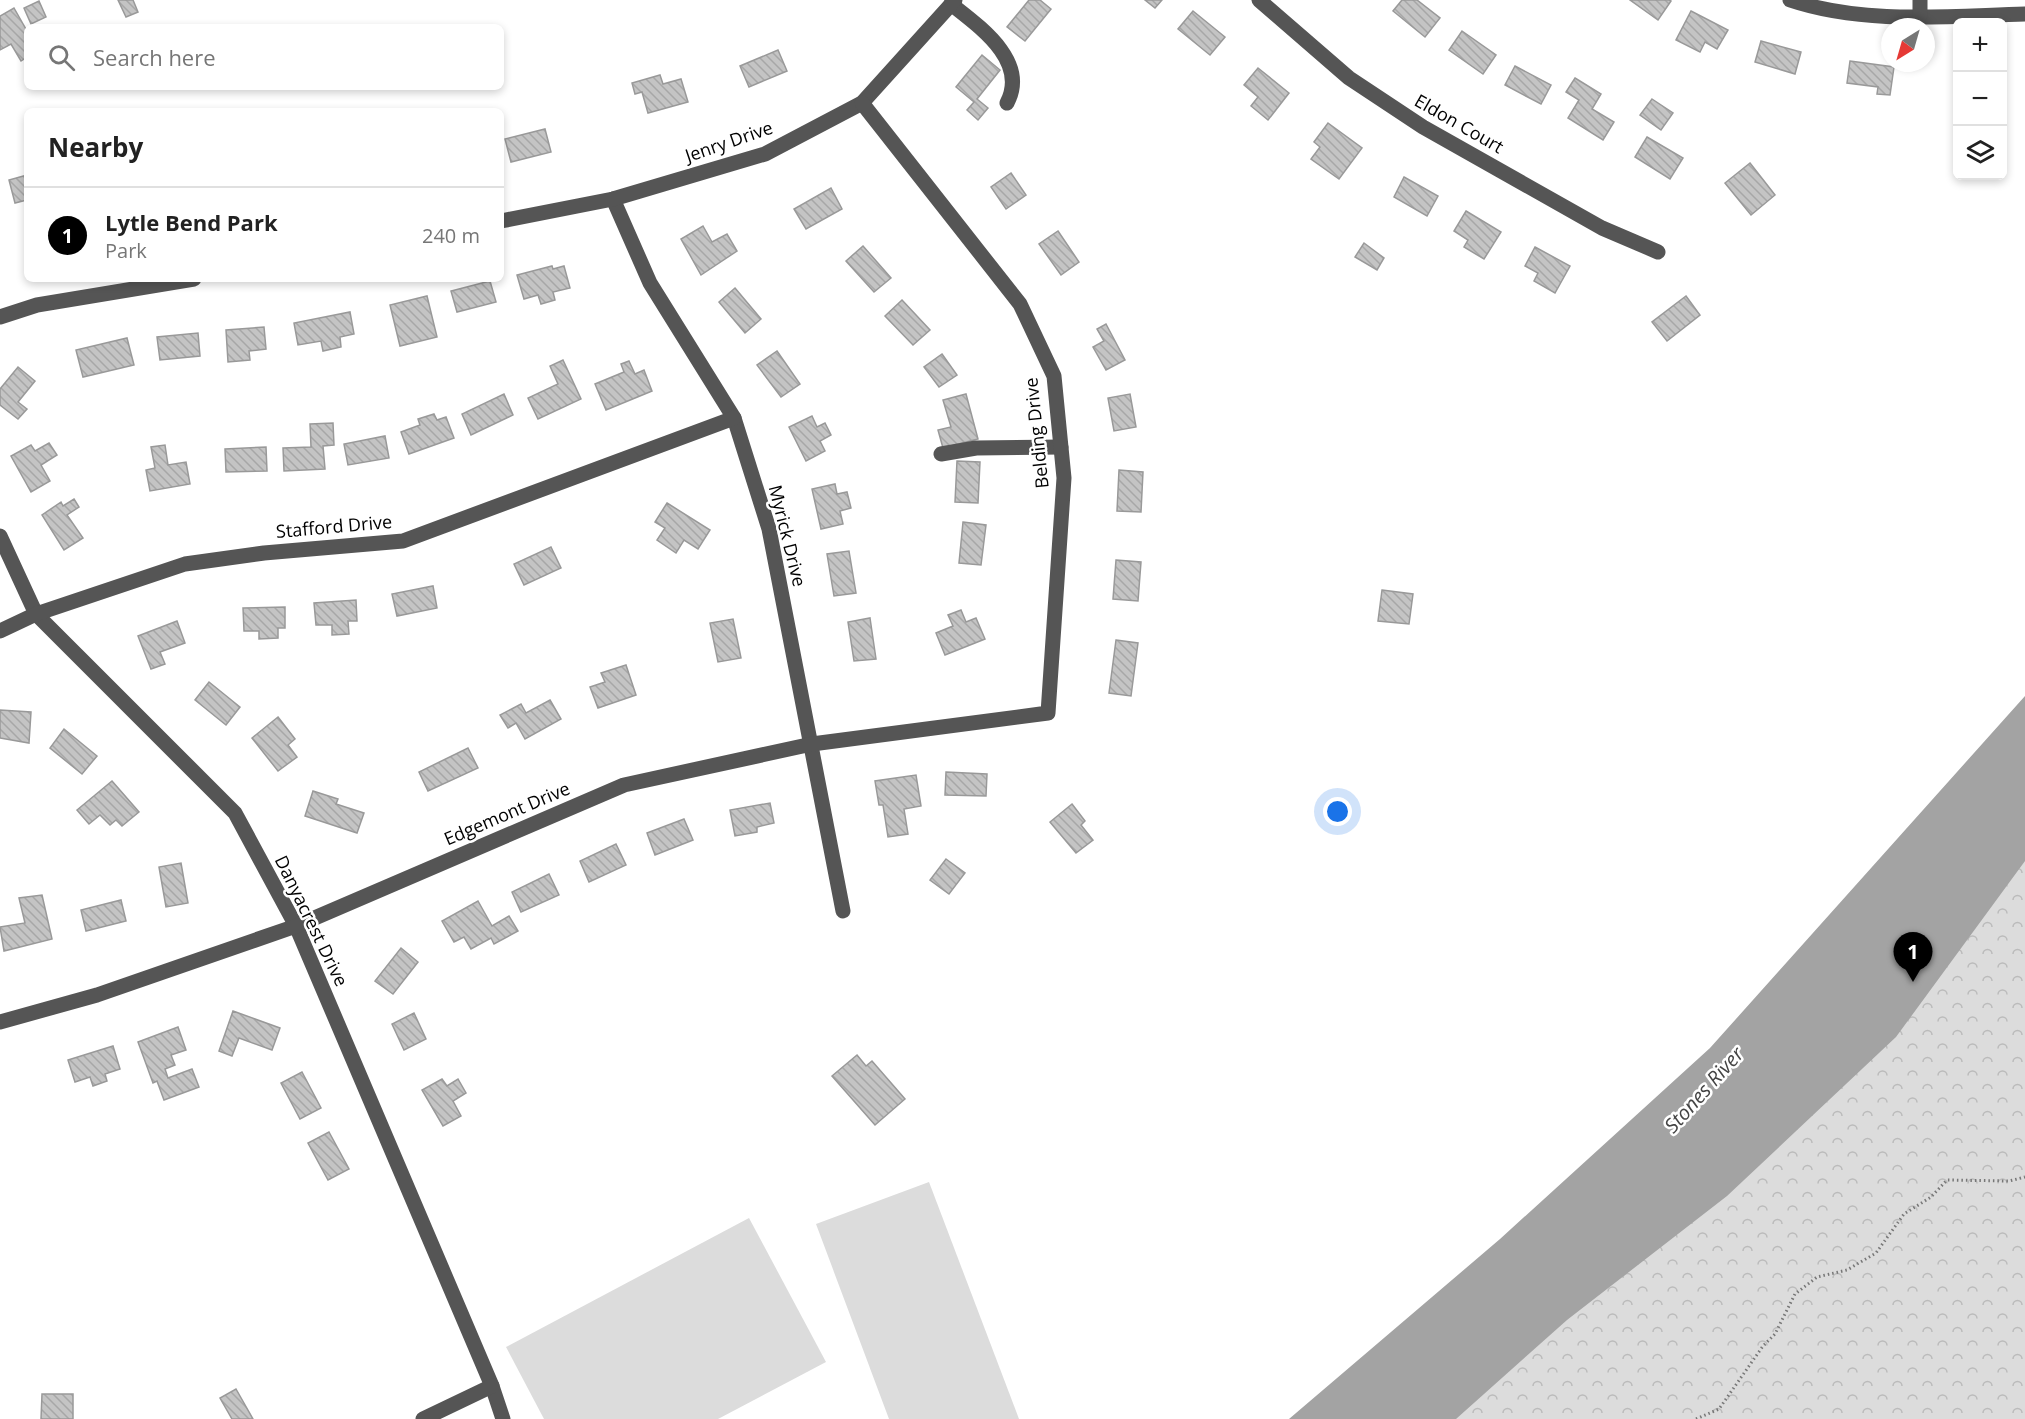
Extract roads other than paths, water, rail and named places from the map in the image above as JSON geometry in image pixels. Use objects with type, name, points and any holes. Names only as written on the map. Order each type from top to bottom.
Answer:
[{"type":"street","name":"Eldon Court","points":[[1260,0],[1349,78],[1423,127],[1602,228],[1658,252]]},
{"type":"street","points":[[1790,0],[1851,14],[1920,16],[2025,14]]},
{"type":"street","points":[[1920,0],[1920,16]]},
{"type":"street","points":[[953,2],[1003,51],[1013,74],[1014,90],[1007,103]]},
{"type":"street","name":"Jenry Drive","points":[[504,219],[613,199],[765,153],[862,103],[953,2]]},
{"type":"street","name":"Belding Drive","points":[[862,103],[1020,304],[1054,376],[1064,478],[1048,713]]},
{"type":"street","name":"Myrick Drive","points":[[613,199],[650,283],[734,418],[769,529],[843,911]]},
{"type":"street","points":[[0,317],[37,305],[176,282]]},
{"type":"street","name":"Stafford Drive","points":[[0,631],[36,614],[185,564],[264,553],[403,540],[734,418]]},
{"type":"street","points":[[941,454],[976,448],[1061,447]]},
{"type":"street","name":"Danyacrest Drive","points":[[0,536],[36,614],[235,813],[296,926],[492,1386],[502,1419]]},
{"type":"street","name":"Edgemont Drive","points":[[0,1022],[97,995],[296,926],[624,785],[812,744],[1048,713]]},
{"type":"street","points":[[423,1419],[492,1386]]},
{"type":"water","name":"Stones River","points":[[2025,696],[2025,861],[1896,1037],[1727,1196],[1567,1320],[1456,1419],[1289,1419],[1500,1239],[1710,1048]]},
{"type":"place","name":"Lytle Bend Park","points":[[1913,982]]}]
